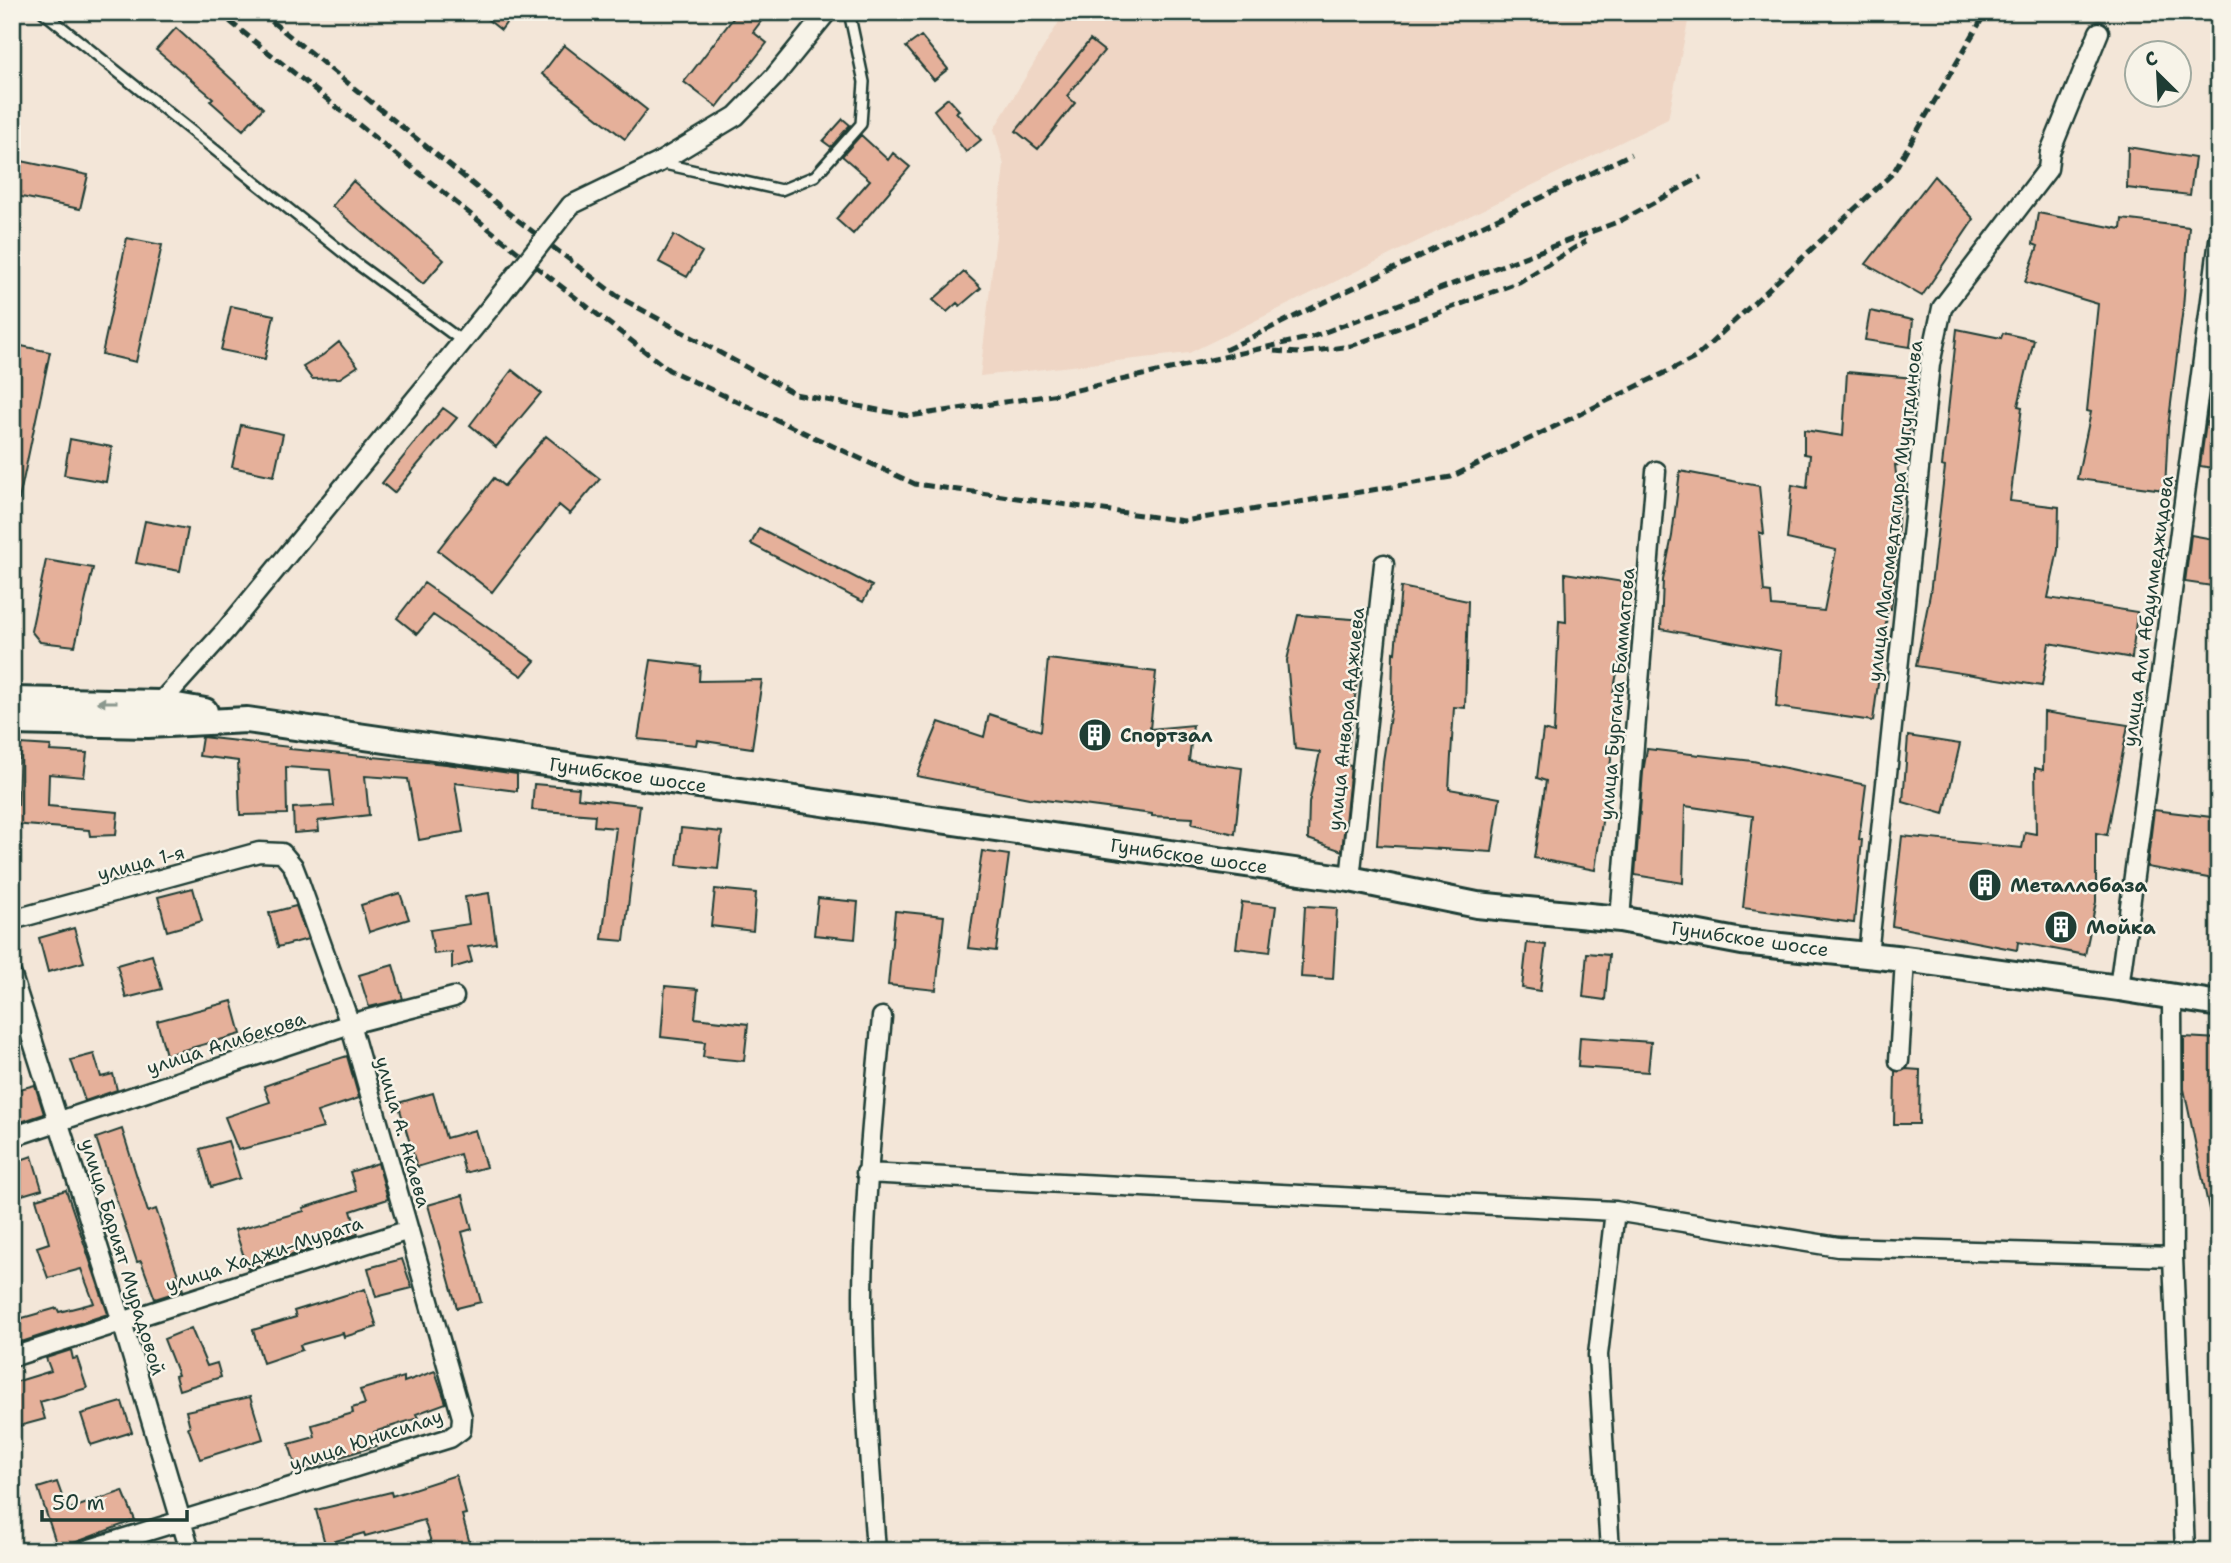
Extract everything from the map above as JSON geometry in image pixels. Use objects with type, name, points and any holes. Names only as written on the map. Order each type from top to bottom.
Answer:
[{"type":"main road","points":[[12,700],[159,713]]},
{"type":"main road","name":"Гунибское шоссе","points":[[159,713],[247,720],[1350,879],[1478,905],[1620,919],[1742,942],[1905,959],[2219,1004]]},
{"type":"main road","points":[[12,722],[148,725],[159,713]]},
{"type":"street","points":[[159,713],[571,205],[659,163],[736,116],[775,76],[827,12]]},
{"type":"street","name":"улица Магомедтагира Мугутдинова","points":[[1868,955],[1930,364],[1942,308],[2048,169],[2050,152],[2099,32]]},
{"type":"street","name":"улица Али Абдулмеджидова","points":[[2119,988],[2219,240]]},
{"type":"street","name":"улица Бургана Бамматова","points":[[1620,919],[1656,471]]},
{"type":"street","name":"улица Анвара Аджиева","points":[[1350,879],[1384,564]]},
{"type":"street","name":"улица 1-я","points":[[12,920],[259,852],[282,852]]},
{"type":"street","name":"улица А. Акаева","points":[[282,852],[293,866],[350,1024],[462,1417],[461,1430]]},
{"type":"street","points":[[1899,1061],[1905,959]]},
{"type":"street","name":"улица Барият Мурадовой","points":[[12,976],[122,1322],[190,1551]]},
{"type":"street","points":[[2172,996],[2173,1257],[2185,1551]]},
{"type":"street","name":"улица Алибекова","points":[[12,1137],[350,1024],[454,997]]},
{"type":"street","points":[[876,1551],[864,1364],[866,1173],[882,1017]]},
{"type":"street","points":[[866,1173],[1615,1212],[1838,1247],[2173,1257]]},
{"type":"street","points":[[1610,1551],[1598,1355],[1615,1212]]},
{"type":"street","name":"улица Хаджи-Мурата","points":[[12,1357],[409,1230]]},
{"type":"street","name":"улица Юнисилау","points":[[83,1551],[450,1438],[461,1430]]},
{"type":"lane","points":[[43,12],[356,263],[463,341]]},
{"type":"lane","points":[[659,163],[780,190],[815,176],[861,124],[864,82],[849,12]]},
{"type":"shaded area","points":[[1065,12],[1690,12],[1668,119],[1189,353],[980,376],[1004,165],[994,129]]},
{"type":"building","points":[[478,12],[514,12],[501,30]]},
{"type":"building","points":[[738,12],[768,12],[753,32],[767,43],[717,107],[684,82]]},
{"type":"building","points":[[176,28],[263,108],[243,130],[210,101],[213,98],[156,50]]},
{"type":"building","points":[[921,36],[948,69],[934,80],[906,47]]},
{"type":"building","points":[[1090,40],[1104,51],[1067,96],[1075,103],[1038,149],[1016,131]]},
{"type":"building","points":[[564,45],[647,110],[625,139],[542,74]]},
{"type":"building","points":[[948,98],[959,110],[956,112],[981,140],[966,152],[934,110]]},
{"type":"building","points":[[843,119],[850,125],[831,147],[823,141]]},
{"type":"building","points":[[861,135],[888,160],[893,153],[910,167],[853,234],[836,219],[870,180],[842,156]]},
{"type":"building","points":[[2128,147],[2195,158],[2190,195],[2127,188]]},
{"type":"building","points":[[12,159],[88,175],[80,209],[12,195]]},
{"type":"building","points":[[1934,176],[1974,219],[1922,296],[1866,264]]},
{"type":"building","points":[[353,181],[444,260],[423,284],[332,206]]},
{"type":"building","points":[[2038,213],[2121,229],[2122,219],[2189,227],[2183,308],[2168,427],[2165,490],[2077,479],[2091,412],[2087,411],[2098,304],[2025,282],[2038,246],[2033,244]]},
{"type":"building","points":[[674,235],[702,252],[687,277],[659,262]]},
{"type":"building","points":[[127,238],[162,245],[136,362],[102,354]]},
{"type":"building","points":[[964,272],[981,288],[960,306],[957,303],[947,312],[933,300]]},
{"type":"building","points":[[231,306],[274,315],[265,359],[221,350]]},
{"type":"building","points":[[1870,311],[1913,320],[1910,347],[1865,340]]},
{"type":"building","points":[[1957,329],[2001,338],[2003,333],[2034,340],[2018,406],[2022,407],[2010,501],[2059,507],[2058,550],[2048,598],[2137,612],[2132,658],[2049,643],[2042,686],[1916,666],[1930,594]]},
{"type":"building","points":[[339,342],[358,366],[340,378],[312,379],[303,367]]},
{"type":"building","points":[[12,344],[50,352],[19,500],[12,499]]},
{"type":"building","points":[[512,370],[541,393],[496,447],[470,425]]},
{"type":"building","points":[[1847,372],[1914,378],[1908,446],[1903,466],[1895,465],[1899,501],[1896,564],[1873,721],[1776,707],[1781,651],[1661,629],[1663,580],[1672,536],[1680,471],[1759,486],[1764,534],[1759,532],[1764,592],[1771,593],[1772,606],[1824,611],[1836,550],[1787,539],[1792,485],[1807,488],[1810,455],[1804,454],[1804,430],[1843,436]]},
{"type":"building","points":[[2209,402],[2219,403],[2219,469],[2200,466]]},
{"type":"building","points":[[443,408],[457,418],[394,493],[382,483]]},
{"type":"building","points":[[241,425],[283,434],[274,476],[232,467]]},
{"type":"building","points":[[546,436],[600,479],[570,514],[559,505],[492,592],[438,550],[494,478],[504,486]]},
{"type":"building","points":[[70,439],[112,447],[106,482],[64,475]]},
{"type":"building","points":[[145,521],[188,529],[180,571],[136,563]]},
{"type":"building","points":[[759,528],[872,586],[863,602],[751,544]]},
{"type":"building","points":[[2191,535],[2219,540],[2219,587],[2185,582]]},
{"type":"building","points":[[46,560],[93,568],[75,646],[40,642],[31,631]]},
{"type":"building","points":[[1565,573],[1630,583],[1624,638],[1613,693],[1613,746],[1595,870],[1534,858],[1546,781],[1537,778],[1543,730],[1554,733],[1559,621],[1566,622]]},
{"type":"building","points":[[424,583],[535,661],[522,676],[433,615],[417,634],[397,618]]},
{"type":"building","points":[[1401,587],[1468,601],[1465,708],[1454,707],[1449,789],[1500,798],[1492,852],[1377,845]]},
{"type":"building","points":[[1298,615],[1365,620],[1346,765],[1351,766],[1342,851],[1308,839],[1309,803],[1320,752],[1295,749],[1287,660]]},
{"type":"building","points":[[1048,659],[1156,672],[1150,729],[1193,725],[1189,761],[1242,768],[1235,834],[1192,824],[1193,818],[1152,816],[1029,798],[917,776],[939,722],[984,737],[989,714],[1041,731]]},
{"type":"building","points":[[651,660],[700,666],[699,681],[762,680],[752,748],[697,740],[696,745],[638,739]]},
{"type":"building","points":[[2044,712],[2128,725],[2107,835],[2096,833],[2096,902],[2085,955],[2018,942],[2017,950],[1892,926],[1902,836],[2022,848],[2025,832],[2036,834],[2035,768],[2043,770]]},
{"type":"building","points":[[1908,736],[1960,744],[1944,814],[1903,802]]},
{"type":"building","points":[[202,737],[517,774],[517,791],[455,783],[463,832],[419,840],[408,779],[365,776],[369,815],[318,821],[319,831],[294,833],[293,808],[334,806],[330,770],[286,767],[287,814],[240,815],[238,761],[199,756]]},
{"type":"building","points":[[20,744],[51,746],[50,751],[87,753],[84,777],[49,774],[48,806],[118,812],[116,835],[90,836],[89,830],[12,824],[12,805],[18,805]]},
{"type":"building","points":[[1647,749],[1753,761],[1866,785],[1859,839],[1862,840],[1854,923],[1743,908],[1753,816],[1685,806],[1683,883],[1635,875]]},
{"type":"building","points":[[534,784],[579,788],[578,798],[640,805],[624,941],[602,939],[616,828],[594,826],[595,815],[532,810]]},
{"type":"building","points":[[2154,810],[2219,818],[2219,880],[2147,867]]},
{"type":"building","points":[[681,828],[722,832],[718,869],[677,865]]},
{"type":"building","points":[[982,851],[1009,855],[996,951],[968,948]]},
{"type":"building","points":[[193,888],[202,921],[167,931],[158,897]]},
{"type":"building","points":[[715,889],[756,893],[753,931],[711,926]]},
{"type":"building","points":[[400,893],[409,919],[369,932],[361,905]]},
{"type":"building","points":[[489,893],[496,943],[468,947],[472,962],[452,968],[452,952],[434,954],[430,930],[469,924],[465,897]]},
{"type":"building","points":[[818,898],[858,902],[855,939],[814,935]]},
{"type":"building","points":[[1242,902],[1276,906],[1270,952],[1236,948]]},
{"type":"building","points":[[296,906],[308,939],[278,947],[269,913]]},
{"type":"building","points":[[1305,906],[1337,908],[1333,979],[1301,977]]},
{"type":"building","points":[[895,911],[944,916],[936,990],[888,985]]},
{"type":"building","points":[[74,928],[84,962],[48,972],[39,938]]},
{"type":"building","points":[[1527,943],[1546,945],[1540,991],[1522,988]]},
{"type":"building","points":[[1587,953],[1609,955],[1605,1000],[1583,997]]},
{"type":"building","points":[[152,955],[162,989],[126,998],[117,965]]},
{"type":"building","points":[[393,965],[403,999],[369,1007],[359,975]]},
{"type":"building","points":[[665,986],[698,989],[695,1018],[748,1024],[744,1061],[703,1057],[705,1042],[661,1037]]},
{"type":"building","points":[[232,1001],[241,1034],[166,1055],[157,1021]]},
{"type":"building","points":[[1580,1037],[1651,1042],[1648,1072],[1578,1067]]},
{"type":"building","points":[[2184,1037],[2219,1039],[2219,1224],[2212,1224],[2184,1089]]},
{"type":"building","points":[[94,1054],[101,1077],[113,1074],[117,1090],[85,1101],[71,1060]]},
{"type":"building","points":[[347,1056],[359,1098],[317,1112],[323,1128],[238,1150],[225,1117],[270,1102],[264,1086]]},
{"type":"building","points":[[1920,1070],[1919,1124],[1894,1124],[1895,1071]]},
{"type":"building","points":[[35,1085],[44,1114],[15,1124],[12,1091]]},
{"type":"building","points":[[433,1093],[446,1138],[475,1130],[486,1167],[465,1173],[460,1154],[417,1167],[398,1103]]},
{"type":"building","points":[[122,1129],[148,1212],[156,1209],[183,1290],[155,1299],[141,1261],[137,1262],[96,1138]]},
{"type":"building","points":[[228,1141],[240,1178],[211,1187],[200,1149]]},
{"type":"building","points":[[32,1156],[42,1189],[12,1198],[12,1163]]},
{"type":"building","points":[[378,1163],[388,1199],[351,1211],[358,1234],[248,1269],[235,1230],[304,1211],[303,1208],[356,1191],[350,1172]]},
{"type":"building","points":[[66,1190],[108,1314],[12,1345],[12,1321],[57,1308],[59,1312],[94,1303],[81,1269],[48,1278],[37,1247],[49,1243],[36,1199]]},
{"type":"building","points":[[463,1195],[472,1229],[462,1232],[481,1302],[457,1308],[428,1205]]},
{"type":"building","points":[[402,1259],[412,1288],[376,1297],[368,1268]]},
{"type":"building","points":[[365,1289],[377,1327],[344,1337],[343,1333],[300,1345],[302,1350],[263,1363],[253,1330],[296,1317],[294,1311]]},
{"type":"building","points":[[191,1328],[207,1366],[217,1363],[221,1377],[179,1390],[175,1376],[178,1375],[164,1339]]},
{"type":"building","points":[[71,1350],[73,1359],[77,1358],[87,1388],[40,1402],[45,1419],[12,1428],[12,1383],[51,1371],[46,1358]]},
{"type":"building","points":[[435,1371],[446,1403],[416,1414],[418,1418],[374,1432],[378,1445],[297,1471],[289,1444],[315,1437],[312,1425],[353,1413],[352,1408],[365,1404],[360,1390],[404,1377],[404,1382]]},
{"type":"building","points":[[250,1397],[263,1439],[200,1459],[188,1427],[186,1411]]},
{"type":"building","points":[[122,1402],[132,1432],[91,1445],[81,1414]]},
{"type":"building","points":[[456,1475],[466,1514],[462,1515],[472,1551],[434,1551],[424,1520],[325,1544],[316,1510],[391,1492],[392,1496]]},
{"type":"building","points":[[57,1482],[67,1510],[123,1491],[135,1520],[58,1549],[38,1488]]},
{"type":"railway","points":[[218,12],[669,370],[915,484],[1184,521],[1451,477],[1695,358],[1893,173],[1986,12]]},
{"type":"railway","points":[[260,12],[511,215],[617,296],[795,394],[910,416],[1059,394],[1312,337],[1620,221],[1701,177]]},
{"type":"railway","points":[[1225,350],[1631,154]]},
{"type":"railway","points":[[1274,351],[1300,353],[1351,346],[1519,282],[1586,241]]},
{"type":"place","name":"Спортзал","points":[[1095,735]]},
{"type":"place","name":"Металлобаза","points":[[1985,885]]},
{"type":"place","name":"Мойка","points":[[2061,927]]}]
